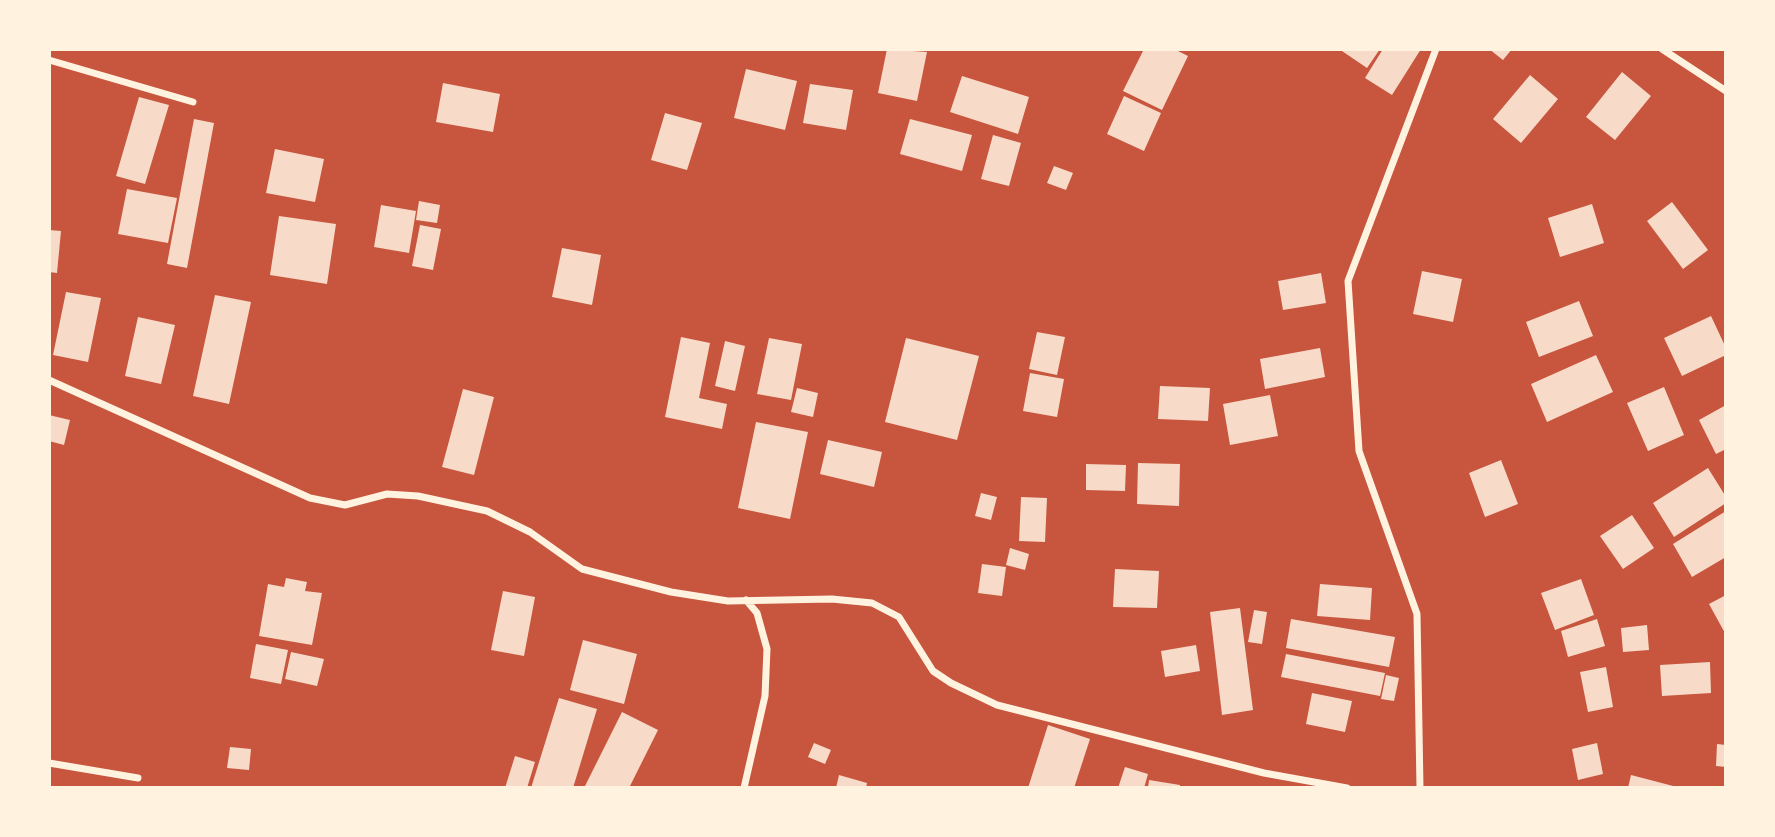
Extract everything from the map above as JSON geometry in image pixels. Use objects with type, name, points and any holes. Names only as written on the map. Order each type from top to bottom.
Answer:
[{"type":"street","points":[[1420,788],[1417,614],[1359,451],[1348,281],[1436,49]]},
{"type":"street","points":[[1661,49],[1726,91]]},
{"type":"street","points":[[49,60],[193,102]]},
{"type":"street","points":[[49,380],[310,498],[345,505],[387,494],[418,496],[486,511],[530,532],[582,569],[671,592],[728,601],[832,599],[872,603],[899,617],[933,671],[951,683],[997,705],[1264,773],[1347,788]]},
{"type":"street","points":[[744,788],[765,696],[767,649],[757,614],[747,600]]},
{"type":"street","points":[[49,763],[138,778]]},
{"type":"building","points":[[887,49],[927,52],[917,101],[878,93]]},
{"type":"building","points":[[1144,49],[1174,49],[1188,56],[1162,110],[1123,91]]},
{"type":"building","points":[[1339,49],[1380,49],[1367,68]]},
{"type":"building","points":[[1383,49],[1421,49],[1392,95],[1365,78]]},
{"type":"building","points":[[1489,49],[1512,49],[1503,60]]},
{"type":"building","points":[[746,69],[797,81],[785,130],[734,118]]},
{"type":"building","points":[[1622,72],[1651,96],[1615,140],[1586,117]]},
{"type":"building","points":[[1530,75],[1558,99],[1521,143],[1493,119]]},
{"type":"building","points":[[962,76],[1029,97],[1018,134],[950,112]]},
{"type":"building","points":[[443,83],[500,94],[493,132],[436,122]]},
{"type":"building","points":[[810,84],[853,90],[846,130],[803,123]]},
{"type":"building","points":[[1124,96],[1161,113],[1144,151],[1107,134]]},
{"type":"building","points":[[139,97],[169,105],[145,184],[116,176]]},
{"type":"building","points":[[665,113],[702,123],[687,170],[651,160]]},
{"type":"building","points":[[194,119],[214,123],[187,268],[167,264]]},
{"type":"building","points":[[910,119],[972,135],[962,171],[900,154]]},
{"type":"building","points":[[993,135],[1021,143],[1009,186],[981,179]]},
{"type":"building","points":[[275,149],[324,159],[315,202],[266,193]]},
{"type":"building","points":[[1054,166],[1073,173],[1066,190],[1047,183]]},
{"type":"building","points":[[127,189],[177,198],[168,243],[118,234]]},
{"type":"building","points":[[419,201],[440,205],[437,223],[416,220]]},
{"type":"building","points":[[1672,202],[1708,250],[1683,269],[1647,221]]},
{"type":"building","points":[[1592,204],[1604,243],[1560,257],[1548,218]]},
{"type":"building","points":[[381,205],[416,211],[409,253],[374,247]]},
{"type":"building","points":[[279,216],[336,224],[327,284],[270,275]]},
{"type":"building","points":[[420,225],[441,229],[433,270],[412,266]]},
{"type":"building","points":[[49,230],[61,231],[57,273],[49,272]]},
{"type":"building","points":[[562,248],[601,255],[592,305],[552,297]]},
{"type":"building","points":[[1422,271],[1462,279],[1453,322],[1413,314]]},
{"type":"building","points":[[1321,273],[1326,303],[1283,310],[1278,281]]},
{"type":"building","points":[[66,292],[101,298],[88,362],[53,355]]},
{"type":"building","points":[[215,295],[251,302],[229,404],[193,396]]},
{"type":"building","points":[[1579,301],[1593,336],[1539,357],[1526,322]]},
{"type":"building","points":[[1711,316],[1726,348],[1726,355],[1682,376],[1664,338]]},
{"type":"building","points":[[138,317],[175,325],[161,384],[125,376]]},
{"type":"building","points":[[1037,332],[1065,337],[1057,375],[1029,369]]},
{"type":"building","points":[[681,337],[710,343],[699,398],[727,404],[722,429],[665,417]]},
{"type":"building","points":[[769,338],[802,344],[791,400],[757,394]]},
{"type":"building","points":[[906,338],[979,356],[957,440],[885,422]]},
{"type":"building","points":[[725,341],[745,346],[735,391],[715,386]]},
{"type":"building","points":[[1320,348],[1325,377],[1265,389],[1260,359]]},
{"type":"building","points":[[1596,355],[1613,392],[1547,422],[1531,384]]},
{"type":"building","points":[[1030,373],[1064,379],[1057,417],[1023,411]]},
{"type":"building","points":[[1160,386],[1210,388],[1208,421],[1158,419]]},
{"type":"building","points":[[1664,387],[1684,435],[1648,451],[1627,403]]},
{"type":"building","points":[[797,388],[818,393],[813,417],[791,412]]},
{"type":"building","points":[[463,389],[494,397],[474,475],[442,467]]},
{"type":"building","points":[[1270,395],[1278,436],[1230,445],[1223,404]]},
{"type":"building","points":[[1726,405],[1726,449],[1716,454],[1699,420]]},
{"type":"building","points":[[49,415],[70,420],[64,445],[49,441]]},
{"type":"building","points":[[756,422],[808,432],[790,519],[738,508]]},
{"type":"building","points":[[828,440],[882,452],[874,487],[820,474]]},
{"type":"building","points":[[1501,460],[1518,504],[1485,517],[1469,473]]},
{"type":"building","points":[[1138,463],[1180,464],[1179,506],[1137,504]]},
{"type":"building","points":[[1086,464],[1126,465],[1125,491],[1086,490]]},
{"type":"building","points":[[1708,468],[1726,497],[1726,503],[1674,537],[1653,503]]},
{"type":"building","points":[[981,493],[997,497],[991,520],[975,516]]},
{"type":"building","points":[[1021,497],[1047,498],[1045,542],[1019,541]]},
{"type":"building","points":[[1726,511],[1726,557],[1692,577],[1673,544]]},
{"type":"building","points":[[1632,515],[1654,548],[1623,569],[1600,536]]},
{"type":"building","points":[[1010,548],[1029,554],[1025,570],[1006,565]]},
{"type":"building","points":[[982,564],[1006,567],[1002,596],[978,593]]},
{"type":"building","points":[[1115,569],[1159,571],[1157,608],[1113,607]]},
{"type":"building","points":[[286,578],[307,582],[305,591],[322,593],[312,645],[259,636],[268,584],[284,587]]},
{"type":"building","points":[[1581,579],[1594,615],[1555,630],[1541,593]]},
{"type":"building","points":[[1320,584],[1372,588],[1370,620],[1317,616]]},
{"type":"building","points":[[503,591],[535,597],[524,656],[491,650]]},
{"type":"building","points":[[1726,595],[1726,635],[1709,604]]},
{"type":"building","points":[[1240,608],[1253,710],[1222,715],[1210,612]]},
{"type":"building","points":[[1254,610],[1267,612],[1262,644],[1248,642]]},
{"type":"building","points":[[1291,619],[1395,637],[1389,667],[1286,648]]},
{"type":"building","points":[[1597,619],[1605,646],[1568,657],[1561,631]]},
{"type":"building","points":[[1647,625],[1649,650],[1623,652],[1621,628]]},
{"type":"building","points":[[583,640],[637,654],[624,704],[570,690]]},
{"type":"building","points":[[256,644],[288,650],[281,684],[250,678]]},
{"type":"building","points":[[1196,645],[1200,671],[1165,677],[1161,651]]},
{"type":"building","points":[[291,652],[324,659],[317,686],[285,679]]},
{"type":"building","points":[[1286,654],[1385,673],[1380,696],[1281,677]]},
{"type":"building","points":[[1710,662],[1711,693],[1662,696],[1660,665]]},
{"type":"building","points":[[1606,667],[1613,707],[1588,712],[1580,672]]},
{"type":"building","points":[[1386,675],[1399,678],[1394,701],[1381,699]]},
{"type":"building","points":[[1312,693],[1352,701],[1345,732],[1306,724]]},
{"type":"building","points":[[559,698],[597,709],[573,788],[531,788]]},
{"type":"building","points":[[622,712],[658,730],[629,788],[584,788]]},
{"type":"building","points":[[1048,725],[1090,739],[1074,788],[1028,788]]},
{"type":"building","points":[[814,743],[831,750],[825,764],[808,757]]},
{"type":"building","points":[[1597,743],[1603,774],[1578,780],[1572,749]]},
{"type":"building","points":[[1717,744],[1726,745],[1726,767],[1716,766]]},
{"type":"building","points":[[230,747],[251,749],[249,770],[227,768]]},
{"type":"building","points":[[515,756],[535,762],[527,788],[505,788]]},
{"type":"building","points":[[1125,767],[1148,774],[1144,788],[1118,788]]},
{"type":"building","points":[[839,775],[867,783],[866,788],[836,788]]},
{"type":"building","points":[[1631,775],[1677,787],[1677,788],[1628,788]]},
{"type":"building","points":[[1149,780],[1180,785],[1180,788],[1148,788]]}]
